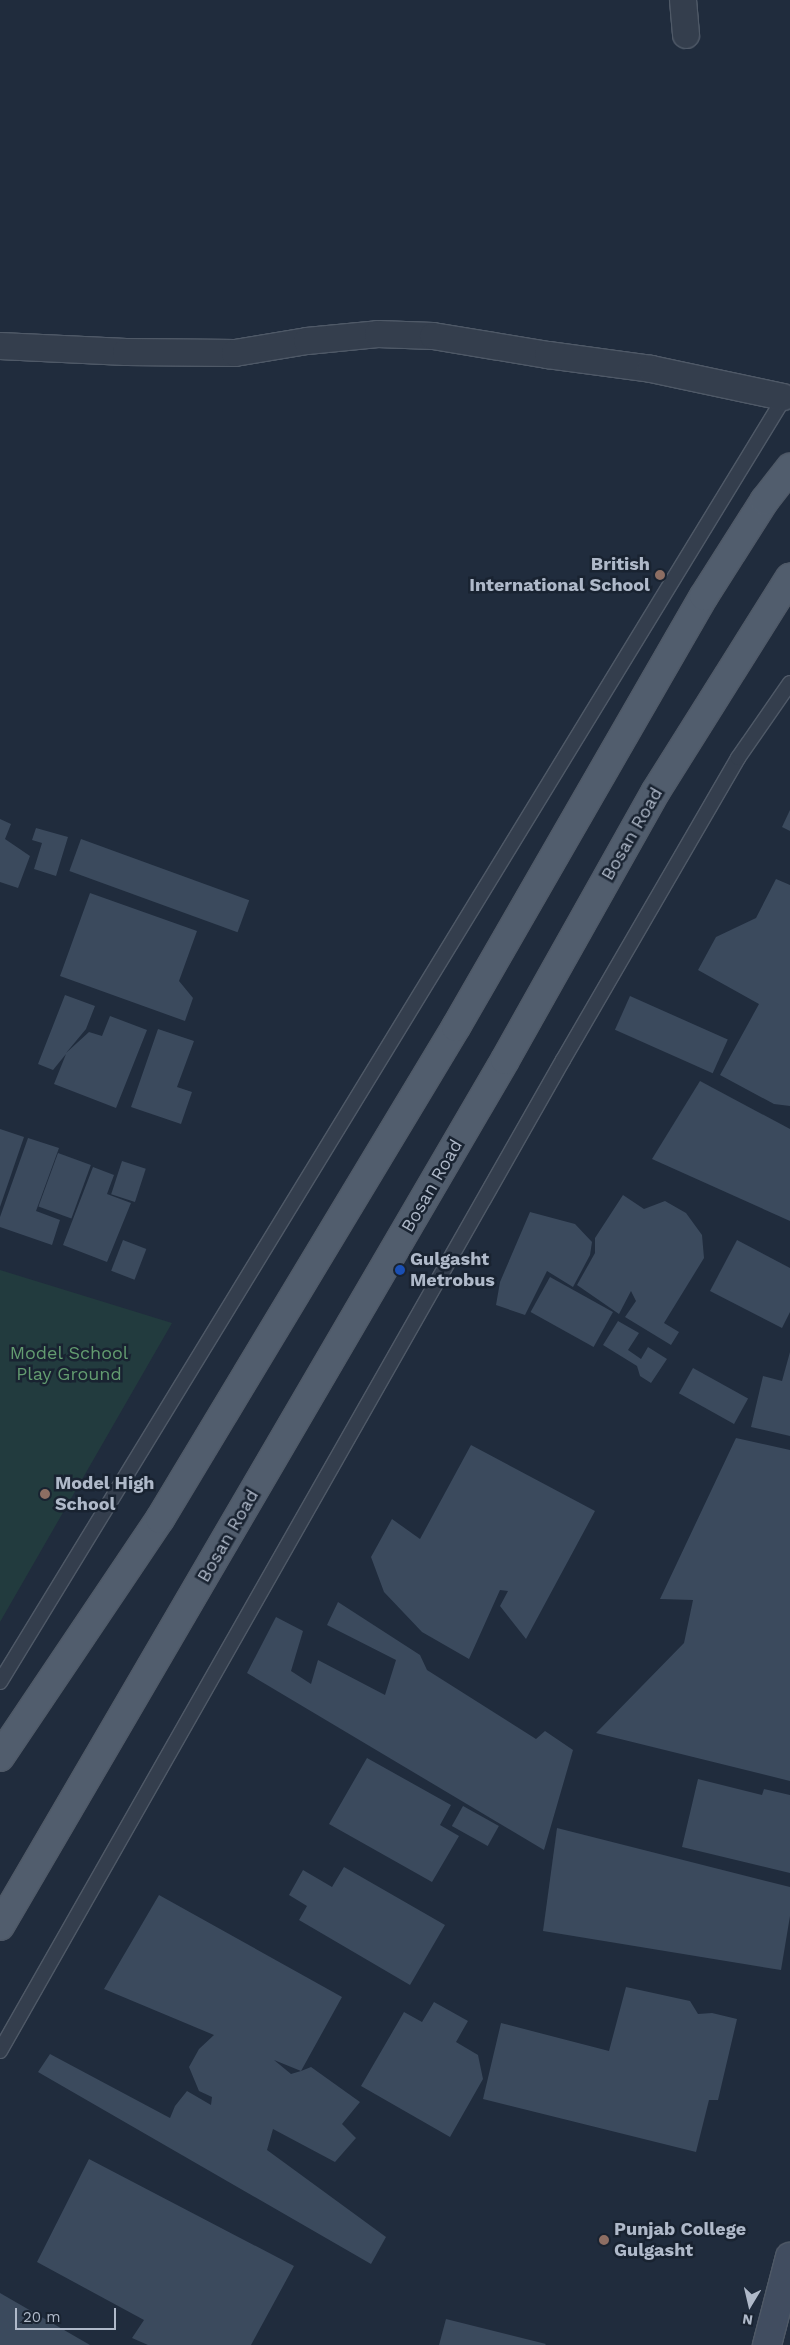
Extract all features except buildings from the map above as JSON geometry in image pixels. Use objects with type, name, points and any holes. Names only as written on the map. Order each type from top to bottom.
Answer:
[{"type":"main road","points":[[0,1757],[160,1519],[456,1027],[704,596],[765,500],[790,468]]},
{"type":"main road","name":"Bosan Road","points":[[0,1926],[505,1060],[656,791],[790,577]]},
{"type":"street","points":[[683,0],[686,35]]},
{"type":"street","points":[[0,346],[126,352],[235,353],[307,341],[378,334],[433,336],[548,356],[650,369],[787,394]]},
{"type":"street","points":[[767,2345],[790,2257]]},
{"type":"lane","points":[[0,1682],[787,394]]},
{"type":"lane","points":[[0,2050],[563,1060],[738,758],[790,683]]},
{"type":"green space","name":"Model School Play Ground","points":[[0,1270],[172,1323],[0,1622]]},
{"type":"place","name":"British International School","points":[[660,575]]},
{"type":"place","name":"Gulgasht Metrobus","points":[[400,1270]]},
{"type":"place","name":"Model High School","points":[[45,1494]]},
{"type":"place","name":"Punjab College Gulgasht","points":[[604,2240]]}]
